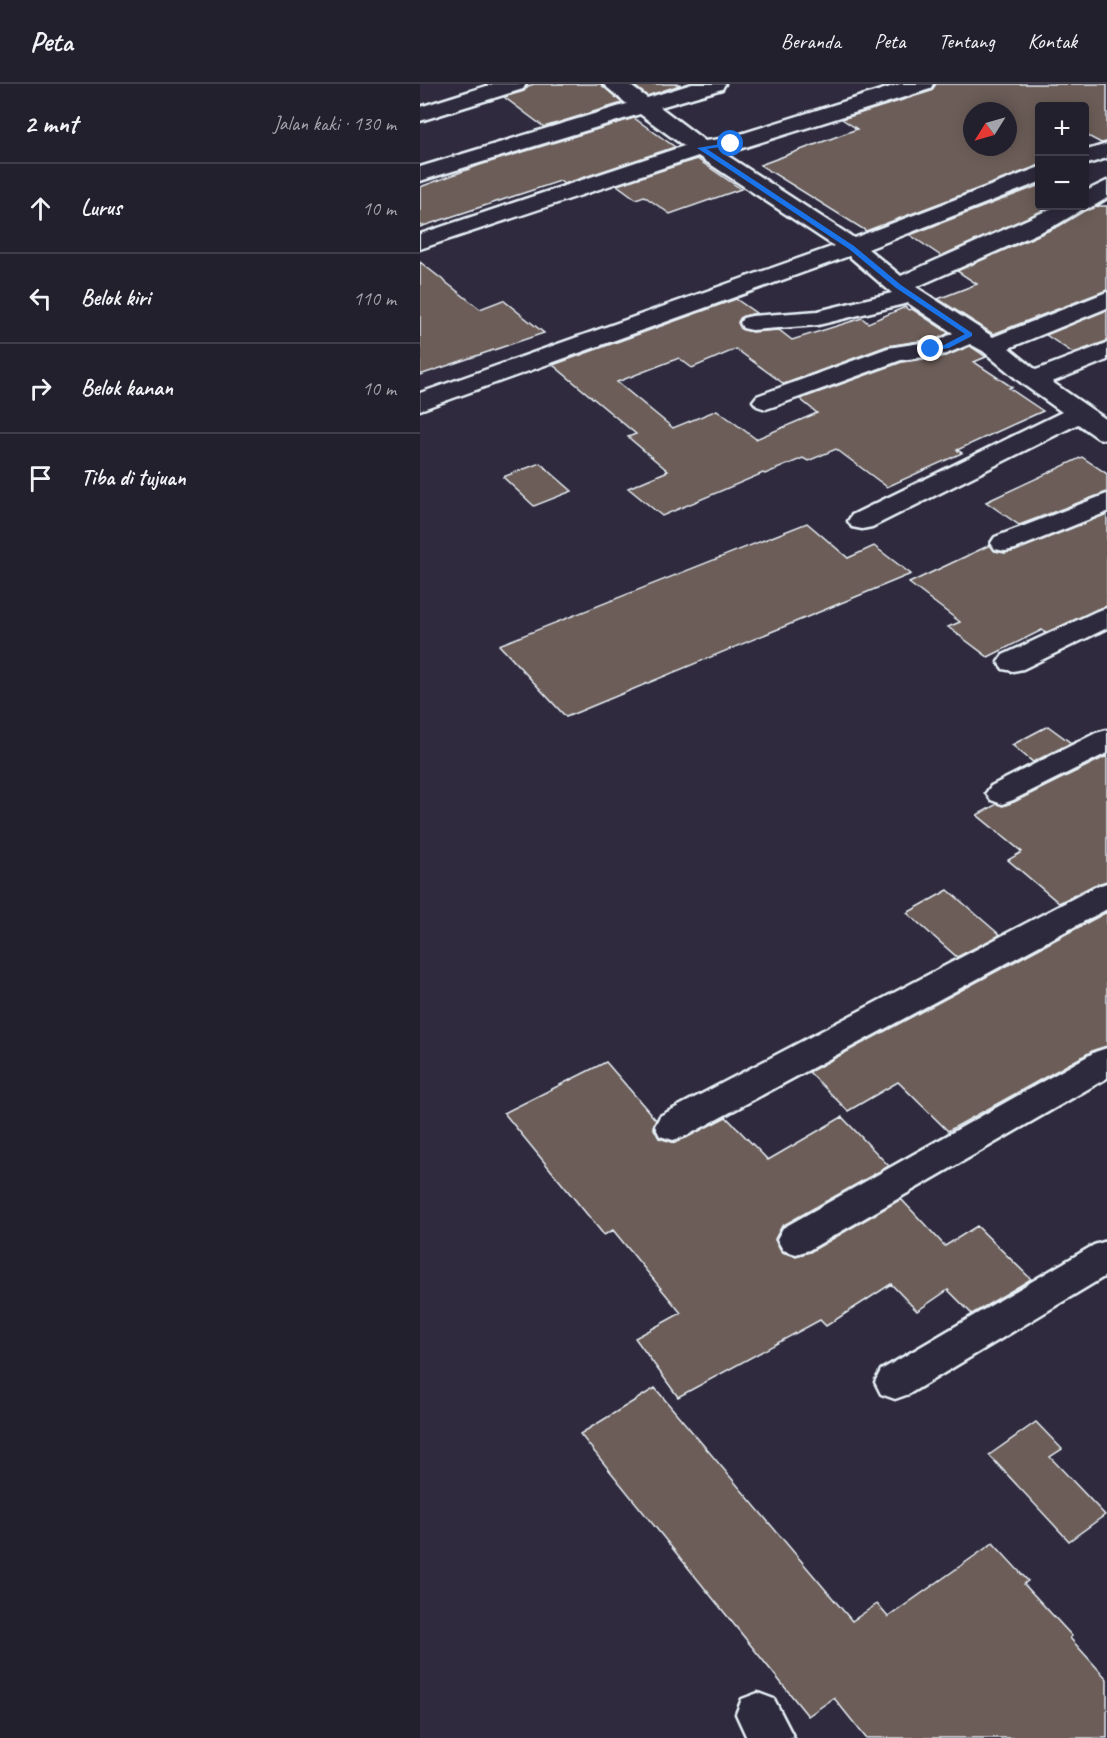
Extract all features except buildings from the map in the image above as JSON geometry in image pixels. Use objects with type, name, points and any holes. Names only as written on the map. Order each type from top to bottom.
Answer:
[{"type":"street","points":[[420,114],[515,84]]},
{"type":"street","points":[[614,84],[700,148],[852,248],[905,291],[981,340],[1107,432]]},
{"type":"street","points":[[420,174],[714,84]]},
{"type":"street","points":[[420,242],[700,148],[731,144],[921,84]]},
{"type":"street","points":[[1089,157],[1107,151]]},
{"type":"street","points":[[420,402],[852,248],[1035,176]]},
{"type":"street","points":[[1089,199],[1107,188]]},
{"type":"street","points":[[752,323],[818,318],[905,291],[1066,210]]},
{"type":"street","points":[[766,400],[897,353],[981,340],[1107,299]]},
{"type":"street","points":[[1033,380],[1107,351]]},
{"type":"street","points":[[862,521],[1080,413]]},
{"type":"street","points":[[1005,543],[1107,502]]},
{"type":"street","points":[[1013,662],[1107,617]]},
{"type":"street","points":[[1002,793],[1107,740]]},
{"type":"street","points":[[673,1126],[1107,895]]},
{"type":"street","points":[[796,1239],[1107,1062]]},
{"type":"street","points":[[895,1382],[1107,1256]]},
{"type":"route","points":[[731,144],[700,148],[852,248],[898,286],[970,334],[946,347],[931,349]]}]
